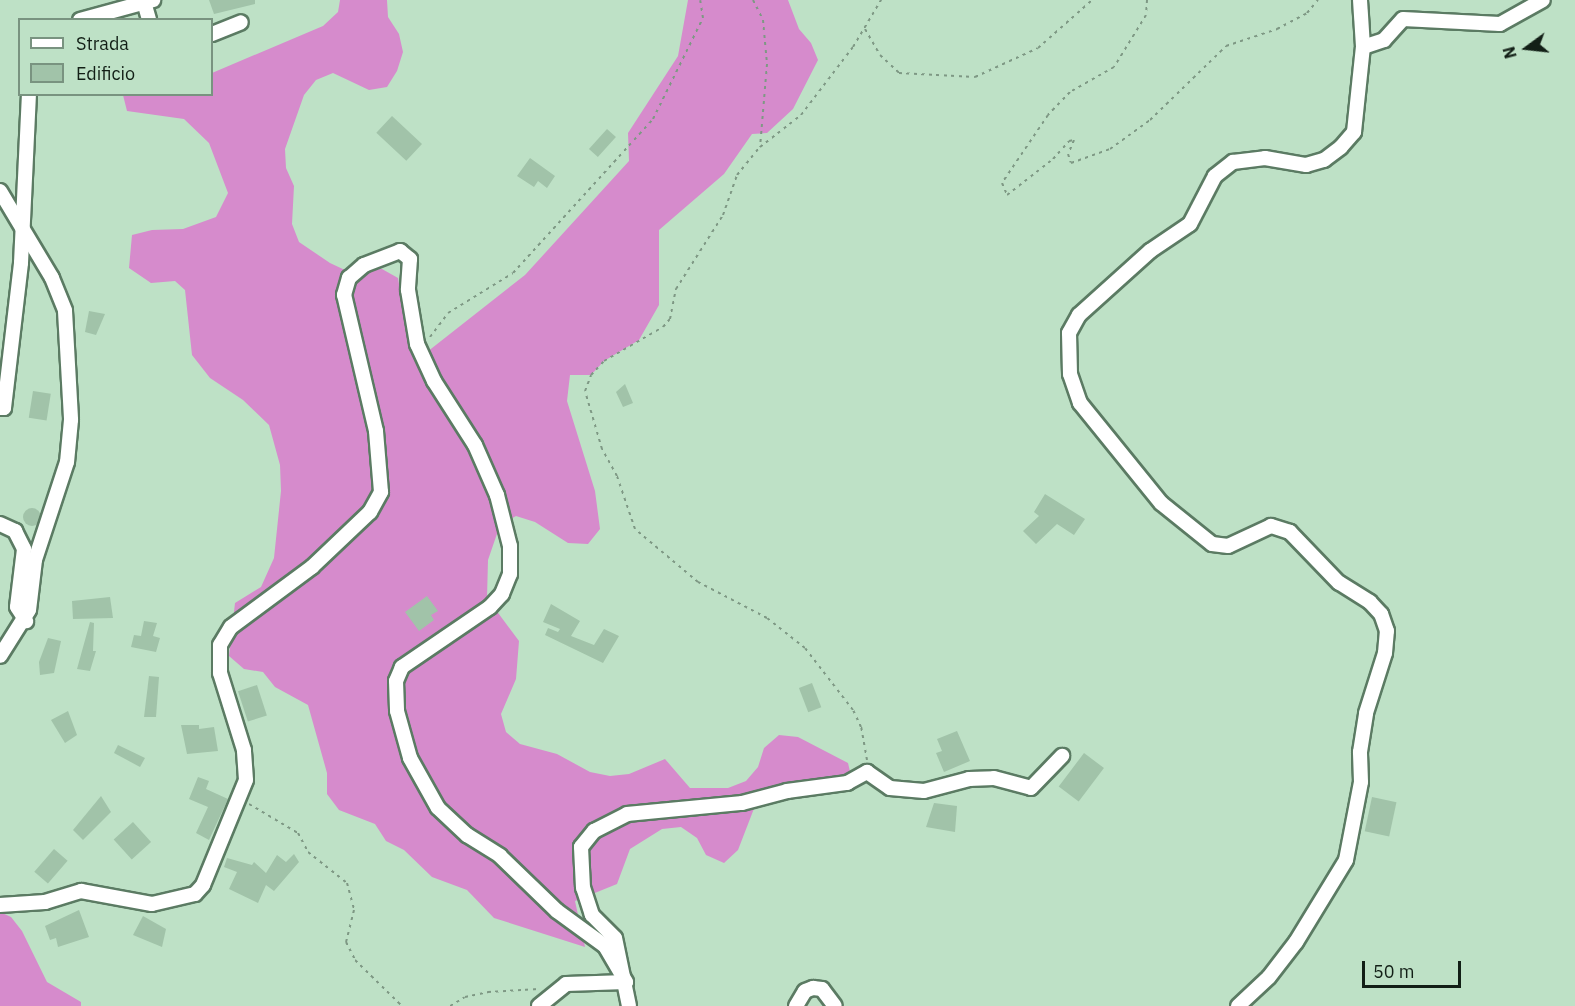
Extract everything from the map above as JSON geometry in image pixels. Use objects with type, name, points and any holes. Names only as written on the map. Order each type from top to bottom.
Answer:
[{"type":"street","points":[[1238,1006],[1269,977],[1296,942],[1346,860],[1361,782],[1360,752],[1366,713],[1386,653],[1387,631],[1376,608],[1339,583],[1290,532],[1271,526],[1228,546],[1212,544],[1161,503],[1080,403],[1070,374],[1068,343],[1079,315],[1150,250],[1190,224],[1215,176],[1233,162],[1247,157],[1306,165],[1324,160],[1341,147],[1354,132],[1363,47],[1360,0]]},
{"type":"street","points":[[1363,47],[1384,40],[1403,19],[1500,24],[1543,0]]},
{"type":"street","points":[[87,18],[148,1],[149,18]]},
{"type":"street","points":[[213,34],[241,22]]},
{"type":"street","points":[[0,408],[4,408],[24,231],[29,96]]},
{"type":"street","points":[[0,190],[52,278],[65,311],[71,420],[67,462],[41,540],[26,621],[0,656]]},
{"type":"street","points":[[0,905],[45,902],[81,891],[152,904],[195,894],[203,885],[246,780],[244,750],[220,673],[220,645],[224,635],[312,567],[370,512],[381,492],[376,431],[344,295],[349,278],[382,255],[400,251],[410,259],[408,290],[417,344],[434,381],[476,445],[497,495],[510,546],[510,574],[502,594],[490,607],[402,667],[396,681],[398,711],[410,758],[438,808],[467,835],[500,856],[557,911],[605,946],[626,982]]},
{"type":"street","points":[[0,524],[15,531],[24,549],[17,607],[26,621]]},
{"type":"street","points":[[629,1006],[626,982],[615,938],[586,905],[581,847],[594,831],[627,814],[742,803],[787,791],[847,783],[867,772],[890,788],[924,791],[986,778],[1031,788],[1062,756]]},
{"type":"street","points":[[539,1006],[556,989],[566,984],[626,982]]},
{"type":"street","points":[[796,1006],[805,991],[813,988],[822,989],[835,1006]]},
{"type":"path","points":[[417,344],[430,337],[448,313],[513,273],[653,119],[703,18],[700,0]]},
{"type":"path","points":[[753,0],[763,20],[767,64],[760,147]]},
{"type":"path","points":[[867,772],[867,748],[853,710],[805,648],[767,618],[698,582],[635,529],[616,476],[602,449],[585,391],[591,375],[604,362],[663,327],[670,319],[682,275],[704,249],[729,200],[737,175],[760,147],[801,115],[865,29],[881,0]]},
{"type":"path","points":[[865,29],[880,55],[899,73],[975,76],[1038,48],[1092,0]]},
{"type":"path","points":[[1147,0],[1146,15],[1114,67],[1070,92],[1048,115],[1002,183],[1006,195],[1053,159],[1069,141],[1074,140],[1068,154],[1071,162],[1110,149],[1150,120],[1226,45],[1277,29],[1307,13],[1318,0]]},
{"type":"path","points":[[238,803],[254,805],[298,832],[308,852],[347,883],[354,909],[346,942],[355,960],[402,1006]]},
{"type":"path","points":[[450,1006],[465,997],[488,992],[556,989]]},
{"type":"shaded area","points":[[340,0],[387,0],[388,17],[399,34],[403,52],[397,71],[387,87],[369,90],[333,73],[316,80],[304,95],[285,149],[286,168],[294,186],[292,224],[299,242],[330,263],[347,271],[382,269],[398,278],[407,333],[427,352],[525,275],[629,161],[628,133],[678,56],[688,0],[788,0],[799,29],[811,43],[818,60],[793,109],[767,133],[752,134],[724,174],[659,230],[659,305],[639,340],[604,361],[591,375],[570,375],[567,401],[595,491],[600,529],[588,544],[568,543],[535,522],[516,516],[500,525],[488,560],[487,598],[519,641],[516,679],[501,714],[506,732],[520,744],[557,754],[590,772],[610,776],[629,774],[665,759],[690,788],[728,788],[746,781],[758,767],[764,748],[779,735],[798,737],[848,763],[852,780],[760,793],[738,850],[724,863],[706,855],[697,838],[681,827],[662,829],[630,849],[617,884],[575,901],[585,947],[494,918],[467,890],[432,877],[404,850],[386,841],[375,824],[339,810],[327,794],[327,773],[308,705],[275,687],[263,672],[244,669],[229,656],[235,603],[261,587],[274,558],[281,491],[280,465],[269,425],[243,400],[210,378],[192,355],[185,290],[175,281],[151,283],[129,268],[132,235],[152,230],[183,229],[216,217],[228,193],[209,143],[184,119],[127,111],[123,96],[213,96],[213,73],[323,26],[338,12]]},
{"type":"shaded area","points":[[0,912],[11,917],[22,931],[47,982],[81,1002],[81,1006],[0,1006]]},
{"type":"building","points":[[209,0],[255,0],[255,4],[214,14]]},
{"type":"building","points":[[392,116],[422,144],[406,161],[376,133]]},
{"type":"building","points":[[607,129],[616,137],[598,157],[589,149]]},
{"type":"building","points":[[530,158],[555,176],[547,188],[538,181],[534,187],[517,176]]},
{"type":"building","points":[[89,311],[105,314],[96,335],[85,332]]},
{"type":"building","points":[[625,384],[633,403],[623,407],[616,392]]},
{"type":"building","points":[[33,391],[51,394],[47,420],[29,418]]},
{"type":"building","points":[[1045,494],[1085,519],[1074,535],[1057,524],[1036,544],[1023,531],[1039,516],[1034,512]]},
{"type":"building","points":[[32,508],[38,511],[41,517],[38,523],[32,526],[26,523],[23,517],[26,511]]},
{"type":"building","points":[[427,596],[438,611],[431,615],[434,620],[419,631],[405,612]]},
{"type":"building","points":[[110,597],[113,618],[73,619],[72,601]]},
{"type":"building","points":[[551,604],[580,621],[571,636],[594,645],[604,629],[619,636],[603,663],[545,635],[548,628],[558,632],[560,629],[543,622]]},
{"type":"building","points":[[144,621],[157,623],[153,636],[160,638],[156,652],[131,647],[134,635],[141,636]]},
{"type":"building","points":[[90,622],[94,623],[93,651],[96,651],[90,671],[77,669]]},
{"type":"building","points":[[48,638],[61,641],[54,673],[40,675],[39,662]]},
{"type":"building","points":[[149,676],[159,677],[156,717],[144,717]]},
{"type":"building","points":[[812,683],[821,707],[808,712],[799,688]]},
{"type":"building","points":[[257,685],[267,715],[248,722],[238,691]]},
{"type":"building","points":[[68,711],[77,735],[65,743],[51,720]]},
{"type":"building","points":[[181,725],[199,725],[199,729],[214,727],[218,751],[187,754]]},
{"type":"building","points":[[957,731],[970,761],[944,772],[936,753],[942,751],[937,739]]},
{"type":"building","points":[[118,745],[145,758],[140,767],[114,753]]},
{"type":"building","points":[[1084,753],[1104,768],[1079,802],[1059,787]]},
{"type":"building","points":[[198,777],[209,781],[206,789],[228,799],[209,840],[196,833],[208,807],[189,799]]},
{"type":"building","points":[[101,796],[111,812],[83,840],[73,830]]},
{"type":"building","points":[[1372,797],[1396,802],[1389,836],[1365,831]]},
{"type":"building","points":[[934,803],[957,806],[955,832],[926,827]]},
{"type":"building","points":[[133,822],[151,842],[132,859],[114,839]]},
{"type":"building","points":[[54,849],[68,861],[48,883],[34,872]]},
{"type":"building","points":[[294,854],[299,862],[274,891],[266,885],[258,903],[229,889],[237,872],[224,867],[227,858],[252,865],[254,862],[266,873],[277,855],[286,862]]},
{"type":"building","points":[[79,910],[89,937],[58,947],[56,938],[50,940],[45,926]]},
{"type":"building","points":[[143,916],[166,929],[162,947],[133,935]]}]
